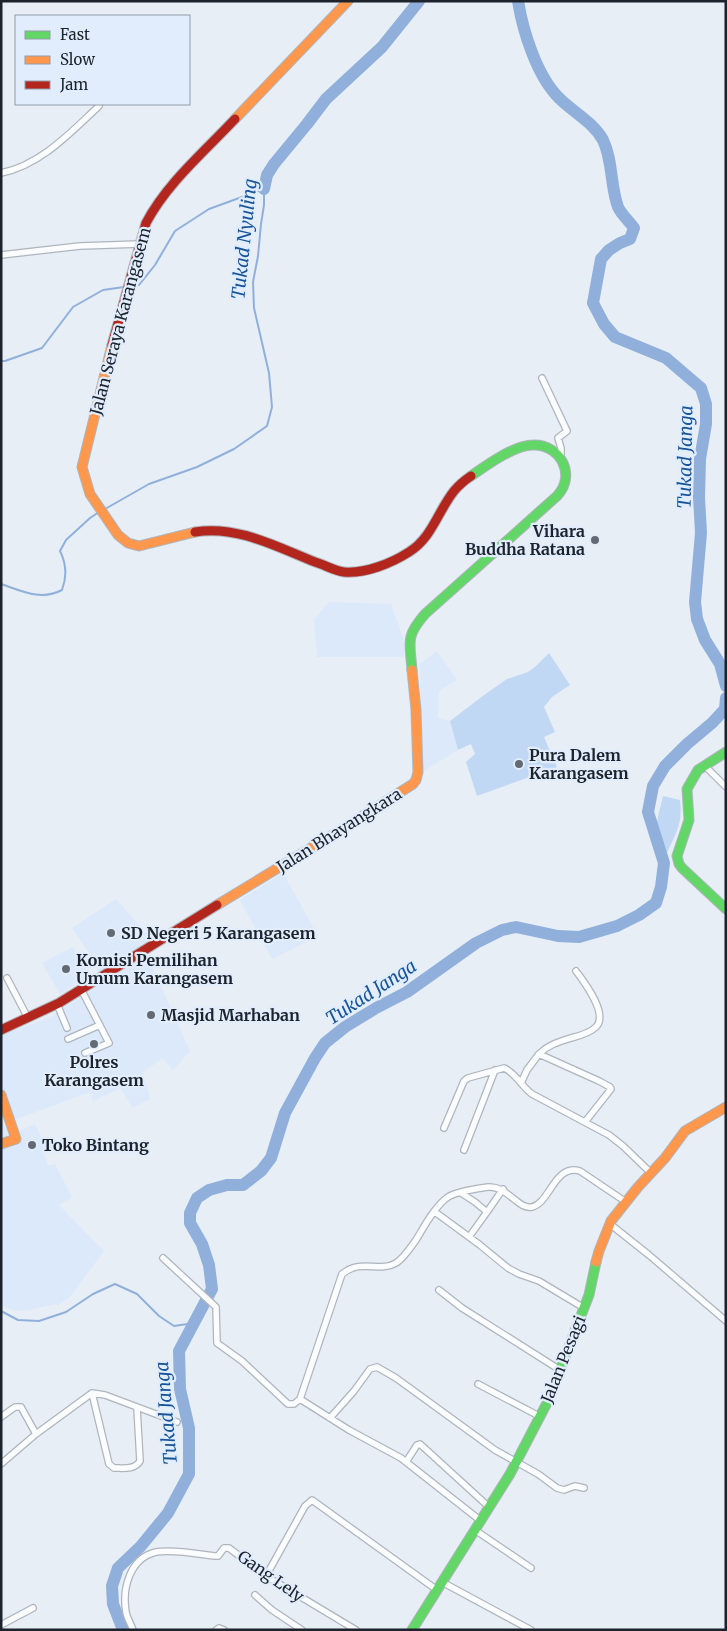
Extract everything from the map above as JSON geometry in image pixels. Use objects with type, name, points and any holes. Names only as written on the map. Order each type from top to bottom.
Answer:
[{"type":"street","name":"Jalan Seraya Karangasem","points":[[348,1],[164,195],[150,216],[125,297],[83,459],[83,475],[86,484],[96,504],[118,535],[128,543],[139,546],[198,531],[230,531],[340,571],[354,573],[394,561],[413,551],[426,539],[458,486],[503,456],[524,446],[534,444],[546,447],[561,458]]},
{"type":"street","points":[[1,173],[10,172],[48,152],[100,106]]},
{"type":"street","points":[[1,255],[80,246],[140,244]]},
{"type":"street","points":[[542,378],[567,431],[558,438],[561,458]]},
{"type":"street","name":"Jalan Bhayangkara","points":[[1,1030],[57,1004],[339,831],[415,782],[418,772],[418,758],[410,639],[413,628],[456,585],[562,491],[567,477],[566,468],[561,458]]},
{"type":"street","points":[[726,752],[698,770],[687,789],[690,814],[688,827],[678,849],[677,860],[688,874],[726,909]]},
{"type":"street","points":[[704,765],[726,787]]},
{"type":"street","points":[[521,1082],[539,1054],[552,1044],[590,1031],[598,1023],[600,1018],[595,1001],[576,971]]},
{"type":"street","points":[[7,978],[28,1018]]},
{"type":"street","points":[[81,989],[109,1043],[85,1053]]},
{"type":"street","points":[[57,1004],[67,1028]]},
{"type":"street","points":[[68,1039],[100,1025]]},
{"type":"street","points":[[539,1054],[610,1087],[609,1094],[601,1101],[585,1122]]},
{"type":"street","points":[[444,1128],[464,1081],[500,1068],[507,1069],[532,1094],[609,1135],[651,1173]]},
{"type":"street","points":[[464,1150],[495,1070]]},
{"type":"street","points":[[1,1095],[16,1139],[1,1144]]},
{"type":"street","name":"Jalan Pesagi","points":[[412,1630],[490,1507],[516,1463],[547,1403],[584,1308],[592,1285],[599,1251],[615,1214],[665,1158],[685,1131],[726,1107]]},
{"type":"street","points":[[163,1258],[216,1307],[215,1339],[219,1346],[242,1361],[288,1404],[294,1404],[300,1399],[342,1274],[362,1265],[385,1266],[396,1263],[407,1252],[435,1212],[448,1198],[461,1193],[490,1187],[503,1189],[524,1206],[531,1207],[538,1204],[559,1177],[568,1170],[575,1169],[626,1202]]},
{"type":"street","points":[[469,1237],[503,1189]]},
{"type":"street","points":[[461,1193],[488,1212]]},
{"type":"street","points":[[435,1212],[515,1272],[539,1281],[584,1308]]},
{"type":"street","points":[[610,1224],[650,1255],[726,1321]]},
{"type":"street","points":[[439,1290],[462,1308],[560,1370]]},
{"type":"street","points":[[330,1418],[354,1392],[370,1369],[377,1367],[396,1378],[466,1430],[561,1490],[575,1486],[584,1488]]},
{"type":"street","points":[[478,1384],[539,1416]]},
{"type":"street","points":[[92,1393],[109,1464],[114,1468],[133,1467],[140,1461],[137,1408]]},
{"type":"street","points":[[1,1464],[36,1434],[92,1393],[105,1395],[177,1422]]},
{"type":"street","points":[[300,1399],[349,1430],[406,1462],[481,1521]]},
{"type":"street","points":[[1,1417],[15,1407],[21,1407],[36,1434]]},
{"type":"street","points":[[406,1462],[417,1444],[420,1444],[490,1507]]},
{"type":"street","points":[[266,1576],[305,1506],[312,1500],[439,1586],[531,1630]]},
{"type":"street","points":[[475,1530],[531,1568]]},
{"type":"street","name":"Gang Lely","points":[[133,1630],[126,1612],[126,1593],[130,1574],[135,1565],[152,1553],[162,1551],[218,1556],[224,1548],[229,1548],[266,1576],[356,1630]]},
{"type":"street","points":[[256,1595],[272,1610],[302,1630]]},
{"type":"street","points":[[1,1625],[33,1608]]},
{"type":"street","points":[[216,1630],[219,1628],[224,1630]]},
{"type":"shaded area","points":[[329,602],[391,604],[405,643],[404,657],[317,657],[314,619]]},
{"type":"shaded area","points":[[437,651],[457,680],[439,691],[438,718],[450,721],[458,750],[422,772],[420,664]]},
{"type":"shaded area","points":[[549,653],[570,685],[552,697],[544,707],[555,732],[544,737],[557,767],[477,796],[466,762],[475,754],[471,744],[458,750],[450,721],[507,679],[528,672]]},
{"type":"shaded area","points":[[663,796],[680,800],[681,808],[678,828],[667,853],[662,846],[657,832]]},
{"type":"shaded area","points":[[283,873],[318,936],[272,959],[240,900]]},
{"type":"shaded area","name":"SD Negeri 5 Karangasem","points":[[116,899],[151,939],[98,973],[91,956],[72,928]]},
{"type":"shaded area","name":"Komisi Pemilihan Umum Karangasem","points":[[73,947],[90,975],[60,994],[42,963]]},
{"type":"shaded area","name":"Polres Karangasem","points":[[147,955],[190,1051],[173,1070],[163,1058],[143,1072],[150,1099],[132,1108],[121,1088],[93,1101],[90,1092],[14,1120],[1,1085],[1,1036],[50,1017]]},
{"type":"shaded area","points":[[1,1117],[8,1136],[35,1124],[48,1152],[44,1154],[48,1166],[55,1164],[72,1197],[59,1205],[104,1251],[70,1297],[58,1305],[16,1311],[1,1306]]},
{"type":"waterway","name":"Tukad Nyuling","points":[[264,189],[267,175],[274,164],[326,99],[382,47],[419,1]]},
{"type":"waterway","name":"Tukad Janga","points":[[518,1],[527,40],[544,78],[559,98],[588,122],[603,140],[608,156],[615,199],[623,215],[634,228],[630,239],[609,250],[601,259],[593,303],[604,324],[615,337],[666,358],[701,388],[706,404],[706,424],[700,459],[699,497],[701,533],[695,602],[697,619],[705,640],[720,664],[726,686]]},
{"type":"waterway","name":"Tukad Nyuling","points":[[105,509],[149,484],[197,467],[234,449],[267,426],[272,407],[269,373],[254,308],[253,282],[258,256],[264,189],[209,209],[175,231],[155,265],[139,285],[131,286]]},
{"type":"waterway","points":[[1,361],[42,348],[73,307],[103,290],[124,287]]},
{"type":"waterway","name":"Tukad Nyuling","points":[[1,584],[39,595],[47,595],[62,590],[65,570],[64,560],[60,551],[66,540],[99,512]]},
{"type":"waterway","name":"Tukad Janga","points":[[123,1630],[113,1604],[112,1586],[118,1568],[141,1546],[168,1513],[189,1474],[189,1428],[180,1389],[179,1351],[212,1289],[209,1265],[202,1244],[190,1223],[190,1213],[197,1198],[209,1190],[227,1185],[243,1185],[261,1171],[271,1158],[285,1113],[315,1058],[325,1043],[345,1027],[407,992],[476,943],[502,930],[516,927],[558,936],[579,937],[617,926],[639,915],[656,903],[661,887],[664,863],[648,812],[653,786],[665,766],[725,709],[726,698]]},
{"type":"waterway","points":[[1,1311],[18,1320],[39,1321],[66,1312],[93,1294],[115,1284],[137,1294],[159,1316],[174,1326],[194,1323]]},
{"type":"traffic: fast","points":[[412,670],[410,640],[414,629],[425,614],[557,496],[563,488],[565,470],[563,462],[558,455],[543,446],[533,445],[509,452],[471,476]]},
{"type":"traffic: fast","points":[[726,752],[698,770],[687,789],[689,820],[677,856],[682,868],[726,909]]},
{"type":"traffic: fast","points":[[412,1630],[510,1474],[547,1403],[589,1295],[596,1262]]},
{"type":"traffic: slow","points":[[235,119],[348,1]]},
{"type":"traffic: slow","points":[[112,345],[82,467],[90,494],[118,535],[128,543],[139,546],[195,532]]},
{"type":"traffic: slow","points":[[217,905],[413,784],[418,772],[416,710],[412,670]]},
{"type":"traffic: slow","points":[[1,1095],[16,1139],[1,1144]]},
{"type":"traffic: slow","points":[[596,1262],[611,1221],[638,1187],[665,1158],[685,1131],[726,1107]]},
{"type":"traffic: jam","points":[[112,345],[146,223],[175,181],[235,119]]},
{"type":"traffic: jam","points":[[195,532],[211,531],[241,534],[337,570],[344,572],[361,571],[386,564],[417,546],[429,532],[454,491],[471,476]]},
{"type":"traffic: jam","points":[[1,1030],[59,1003],[217,905]]},
{"type":"place","name":"Vihara Buddha Ratana","points":[[595,540]]},
{"type":"place","name":"Pura Dalem Karangasem","points":[[519,764]]},
{"type":"place","name":"SD Negeri 5 Karangasem","points":[[111,933]]},
{"type":"place","name":"Komisi Pemilihan Umum Karangasem","points":[[66,969]]},
{"type":"place","name":"Masjid Marhaban","points":[[151,1015]]},
{"type":"place","name":"Polres Karangasem","points":[[94,1044]]},
{"type":"place","name":"Toko Bintang","points":[[32,1145]]}]
